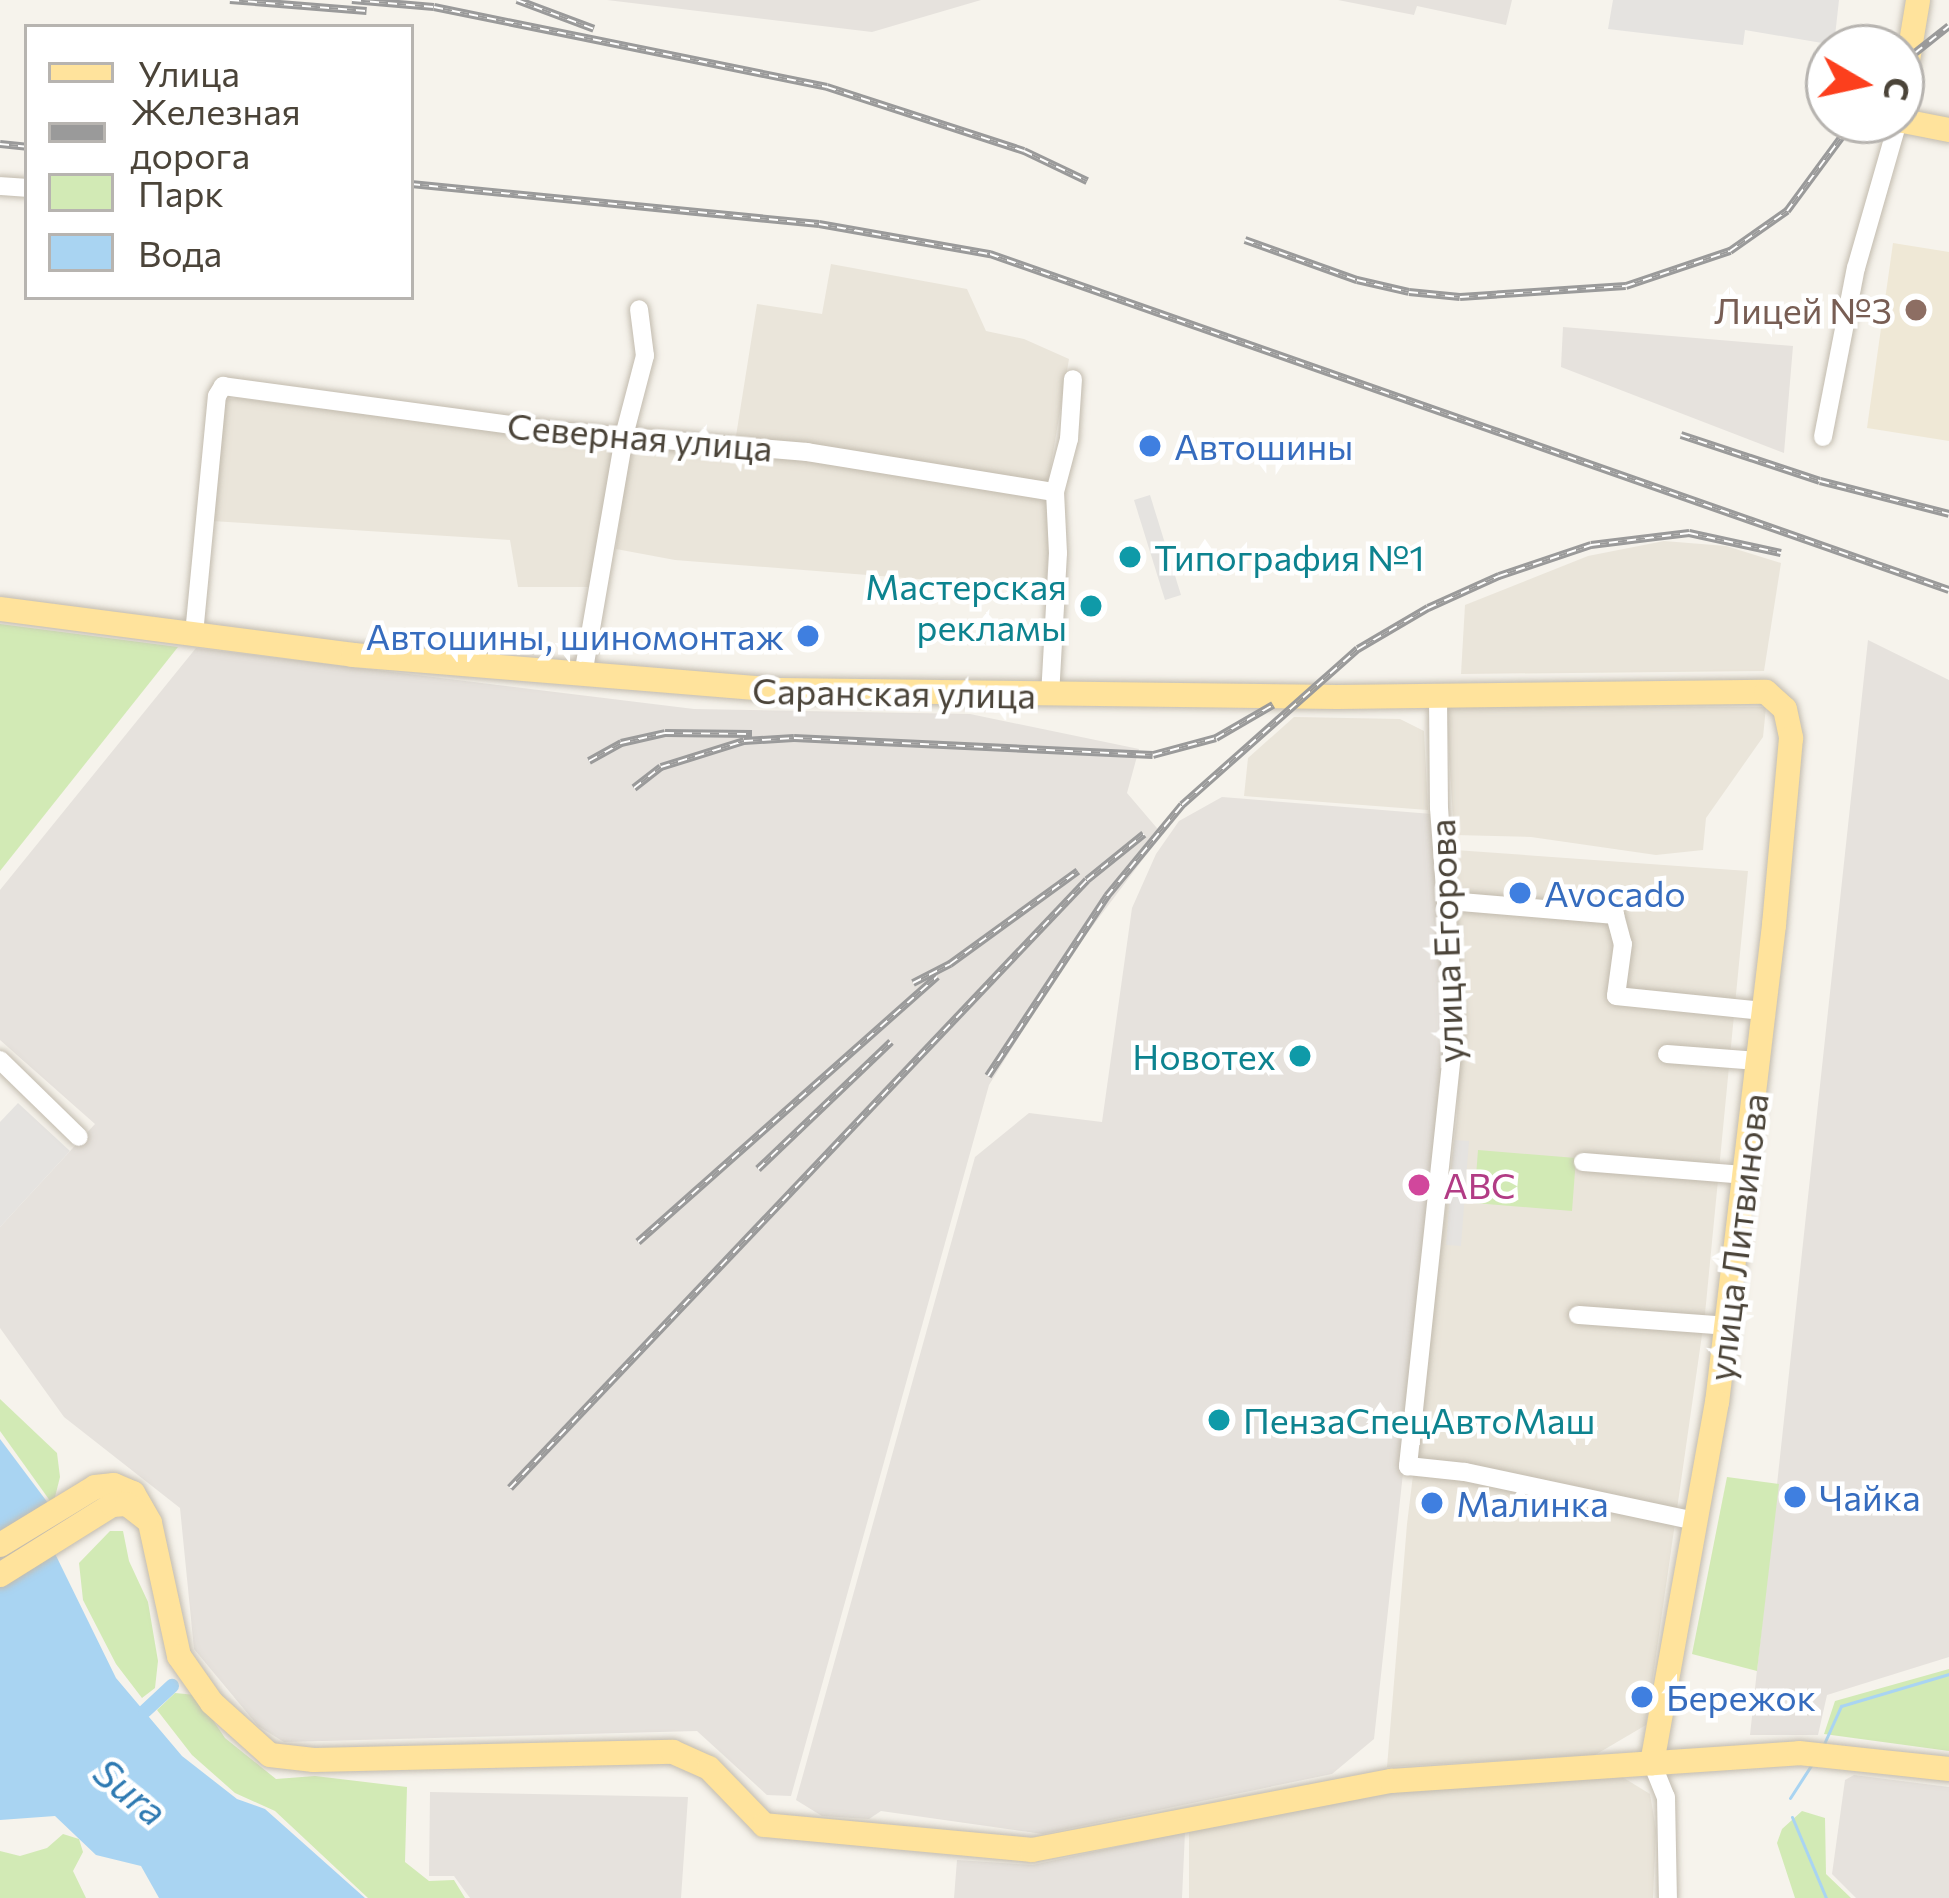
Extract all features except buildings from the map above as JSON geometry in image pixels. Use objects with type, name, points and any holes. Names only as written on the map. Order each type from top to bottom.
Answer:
[{"type":"main road","name":"Саранская улица","points":[[0,609],[583,675],[780,690],[1438,697],[1766,692],[1785,709]]},
{"type":"main road","name":"улица Литвинова","points":[[1652,1763],[1727,1326],[1791,738],[1785,709]]},
{"type":"main road","points":[[0,1545],[95,1487],[124,1487],[142,1503],[150,1523],[178,1656],[242,1734],[270,1755],[292,1759],[673,1752],[710,1768],[764,1825],[1032,1850],[1391,1780],[1819,1754],[1949,1769]]},
{"type":"main road","points":[[0,1575],[121,1503],[150,1523]]},
{"type":"street","points":[[1823,437],[1856,268],[1891,144]]},
{"type":"street","points":[[583,675],[625,433],[645,356],[639,309]]},
{"type":"street","points":[[1050,696],[1058,553],[1055,492],[1069,439],[1073,380]]},
{"type":"street","name":"Северная улица","points":[[194,634],[217,396],[223,386],[557,431],[625,433],[807,452],[1055,492]]},
{"type":"street","name":"улица Егорова","points":[[1438,697],[1439,808],[1455,1025],[1408,1466],[1465,1472],[1696,1521]]},
{"type":"street","points":[[1449,902],[1615,915],[1623,944],[1616,996],[1763,1011]]},
{"type":"street","points":[[1666,1054],[1758,1060]]},
{"type":"street","points":[[0,1060],[79,1137]]},
{"type":"street","points":[[1582,1162],[1746,1174]]},
{"type":"street","points":[[1578,1315],[1727,1326]]},
{"type":"street","points":[[1652,1763],[1666,1797],[1668,1898]]},
{"type":"shaded area","points":[[607,0],[981,0],[872,32]]},
{"type":"shaded area","points":[[1338,0],[1512,0],[1506,25],[1417,6],[1414,15]]},
{"type":"shaded area","points":[[1613,0],[1839,0],[1836,24],[1805,24],[1805,40],[1745,30],[1743,45],[1608,29]]},
{"type":"shaded area","name":"Лицей №3","points":[[1893,243],[1949,252],[1949,441],[1867,428]]},
{"type":"shaded area","points":[[831,264],[967,289],[986,331],[1024,339],[1069,359],[1048,482],[736,436],[757,304],[822,314]]},
{"type":"shaded area","points":[[1563,327],[1793,346],[1784,453],[1561,367]]},
{"type":"shaded area","points":[[224,400],[612,446],[616,455],[590,587],[518,587],[510,540],[212,521]]},
{"type":"shaded area","points":[[630,441],[805,459],[1046,499],[1051,514],[1046,589],[675,560],[616,549]]},
{"type":"shaded area","points":[[1150,495],[1181,595],[1165,600],[1134,500]]},
{"type":"shaded area","points":[[1664,541],[1726,546],[1781,563],[1764,671],[1461,674],[1465,605],[1588,556]]},
{"type":"shaded area","points":[[1868,640],[1949,680],[1949,1657],[1827,1695],[1818,1735],[1750,1735]]},
{"type":"shaded area","points":[[196,648],[694,709],[970,714],[1139,749],[1127,793],[1162,834],[1064,964],[989,1085],[791,1796],[767,1795],[697,1731],[284,1742],[258,1726],[194,1649],[180,1508],[64,1417],[0,1328],[0,1227],[95,1124],[0,1040],[0,890]]},
{"type":"shaded area","points":[[1446,706],[1766,707],[1763,737],[1706,818],[1703,850],[1656,855],[1531,837],[1454,835]]},
{"type":"shaded area","points":[[1294,717],[1400,719],[1424,731],[1428,810],[1244,796],[1248,758]]},
{"type":"shaded area","points":[[1222,797],[1432,814],[1451,1033],[1374,1739],[1332,1774],[1043,1834],[881,1811],[869,1819],[822,1816],[796,1800],[975,1157],[1029,1113],[1102,1122],[1132,908],[1156,854],[1179,821]]},
{"type":"shaded area","points":[[1455,850],[1748,871],[1705,1314],[1646,1725],[1595,1755],[1387,1767],[1407,1524],[1457,1117],[1461,1009]]},
{"type":"shaded area","points":[[18,1103],[70,1151],[0,1227],[0,1122]]},
{"type":"shaded area","points":[[1454,1140],[1469,1141],[1461,1246],[1446,1245]]},
{"type":"shaded area","points":[[1619,1775],[1650,1794],[1656,1830],[1653,1898],[1189,1898],[1189,1828],[1376,1794]]},
{"type":"shaded area","points":[[1854,1775],[1949,1787],[1949,1898],[1856,1898],[1832,1874],[1845,1780]]},
{"type":"shaded area","points":[[430,1792],[688,1797],[681,1898],[470,1898],[454,1876],[429,1876]]},
{"type":"shaded area","points":[[1185,1832],[1182,1898],[954,1898],[957,1860],[1033,1865]]},
{"type":"green space","points":[[0,624],[178,647],[0,871]]},
{"type":"green space","points":[[1478,1150],[1576,1158],[1572,1211],[1474,1203]]},
{"type":"green space","points":[[0,1399],[57,1453],[60,1477],[53,1505],[0,1431]]},
{"type":"green space","points":[[1727,1477],[1779,1484],[1757,1671],[1692,1654]]},
{"type":"green space","points":[[110,1531],[123,1531],[129,1561],[148,1602],[158,1661],[155,1688],[142,1698],[116,1664],[83,1600],[79,1563]]},
{"type":"green space","points":[[1949,1669],[1949,1751],[1824,1734],[1835,1701]]},
{"type":"green space","points":[[175,1693],[196,1695],[225,1738],[276,1779],[315,1776],[407,1787],[405,1862],[429,1881],[454,1880],[465,1898],[368,1898],[275,1811],[235,1793],[192,1755],[157,1710]]},
{"type":"green space","points":[[1802,1811],[1825,1818],[1826,1874],[1851,1898],[1795,1898],[1777,1843],[1782,1829]]},
{"type":"green space","points":[[63,1834],[79,1839],[83,1852],[73,1871],[86,1898],[0,1898],[0,1851],[20,1856],[47,1848]]},
{"type":"water","name":"Sura","points":[[0,1439],[54,1511],[39,1521],[116,1678],[182,1756],[237,1799],[265,1809],[365,1898],[159,1898],[141,1866],[96,1855],[55,1816],[0,1820]]},
{"type":"waterway","points":[[1823,1746],[1841,1706],[1949,1674]]},
{"type":"waterway","points":[[145,1711],[172,1686]]},
{"type":"waterway","points":[[1790,1798],[1812,1764]]},
{"type":"waterway","points":[[1792,1817],[1826,1898]]},
{"type":"railway","points":[[230,0],[367,11]]},
{"type":"railway","points":[[352,0],[434,7],[827,87],[1024,151],[1087,181]]},
{"type":"railway","points":[[517,0],[594,29]]},
{"type":"railway","points":[[1925,45],[1949,26]]},
{"type":"railway","points":[[0,144],[24,147]]},
{"type":"railway","points":[[1245,240],[1357,280],[1409,292],[1460,297],[1626,286],[1730,251],[1787,211],[1836,144]]},
{"type":"railway","points":[[414,184],[819,224],[990,254],[1949,590]]},
{"type":"railway","points":[[1681,435],[1820,481],[1949,514]]},
{"type":"railway","points":[[988,1076],[1107,896],[1182,805],[1358,649],[1428,608],[1499,576],[1591,545],[1689,533],[1781,553]]},
{"type":"railway","points":[[634,788],[661,767],[744,741],[794,738],[1153,755],[1216,738],[1273,705]]},
{"type":"railway","points":[[589,761],[621,743],[665,733],[752,734]]},
{"type":"railway","points":[[510,1488],[1087,880],[1144,834]]},
{"type":"railway","points":[[913,983],[950,964],[1078,871]]},
{"type":"railway","points":[[638,1242],[937,977]]},
{"type":"railway","points":[[758,1169],[891,1042]]},
{"type":"place","name":"Лицей №3","points":[[1916,310]]},
{"type":"place","name":"Автошины","points":[[1150,446]]},
{"type":"place","name":"Типография №1","points":[[1130,557]]},
{"type":"place","name":"Мастерская рекламы","points":[[1091,606]]},
{"type":"place","name":"Автошины, шиномонтаж","points":[[808,636]]},
{"type":"place","name":"Avocado","points":[[1520,893]]},
{"type":"place","name":"Новотех","points":[[1300,1056]]},
{"type":"place","name":"ABC","points":[[1419,1185]]},
{"type":"place","name":"ПензаСпецАвтоМаш","points":[[1219,1420]]},
{"type":"place","name":"Чайка","points":[[1795,1497]]},
{"type":"place","name":"Малинка","points":[[1432,1503]]},
{"type":"place","name":"Бережок","points":[[1642,1697]]}]
